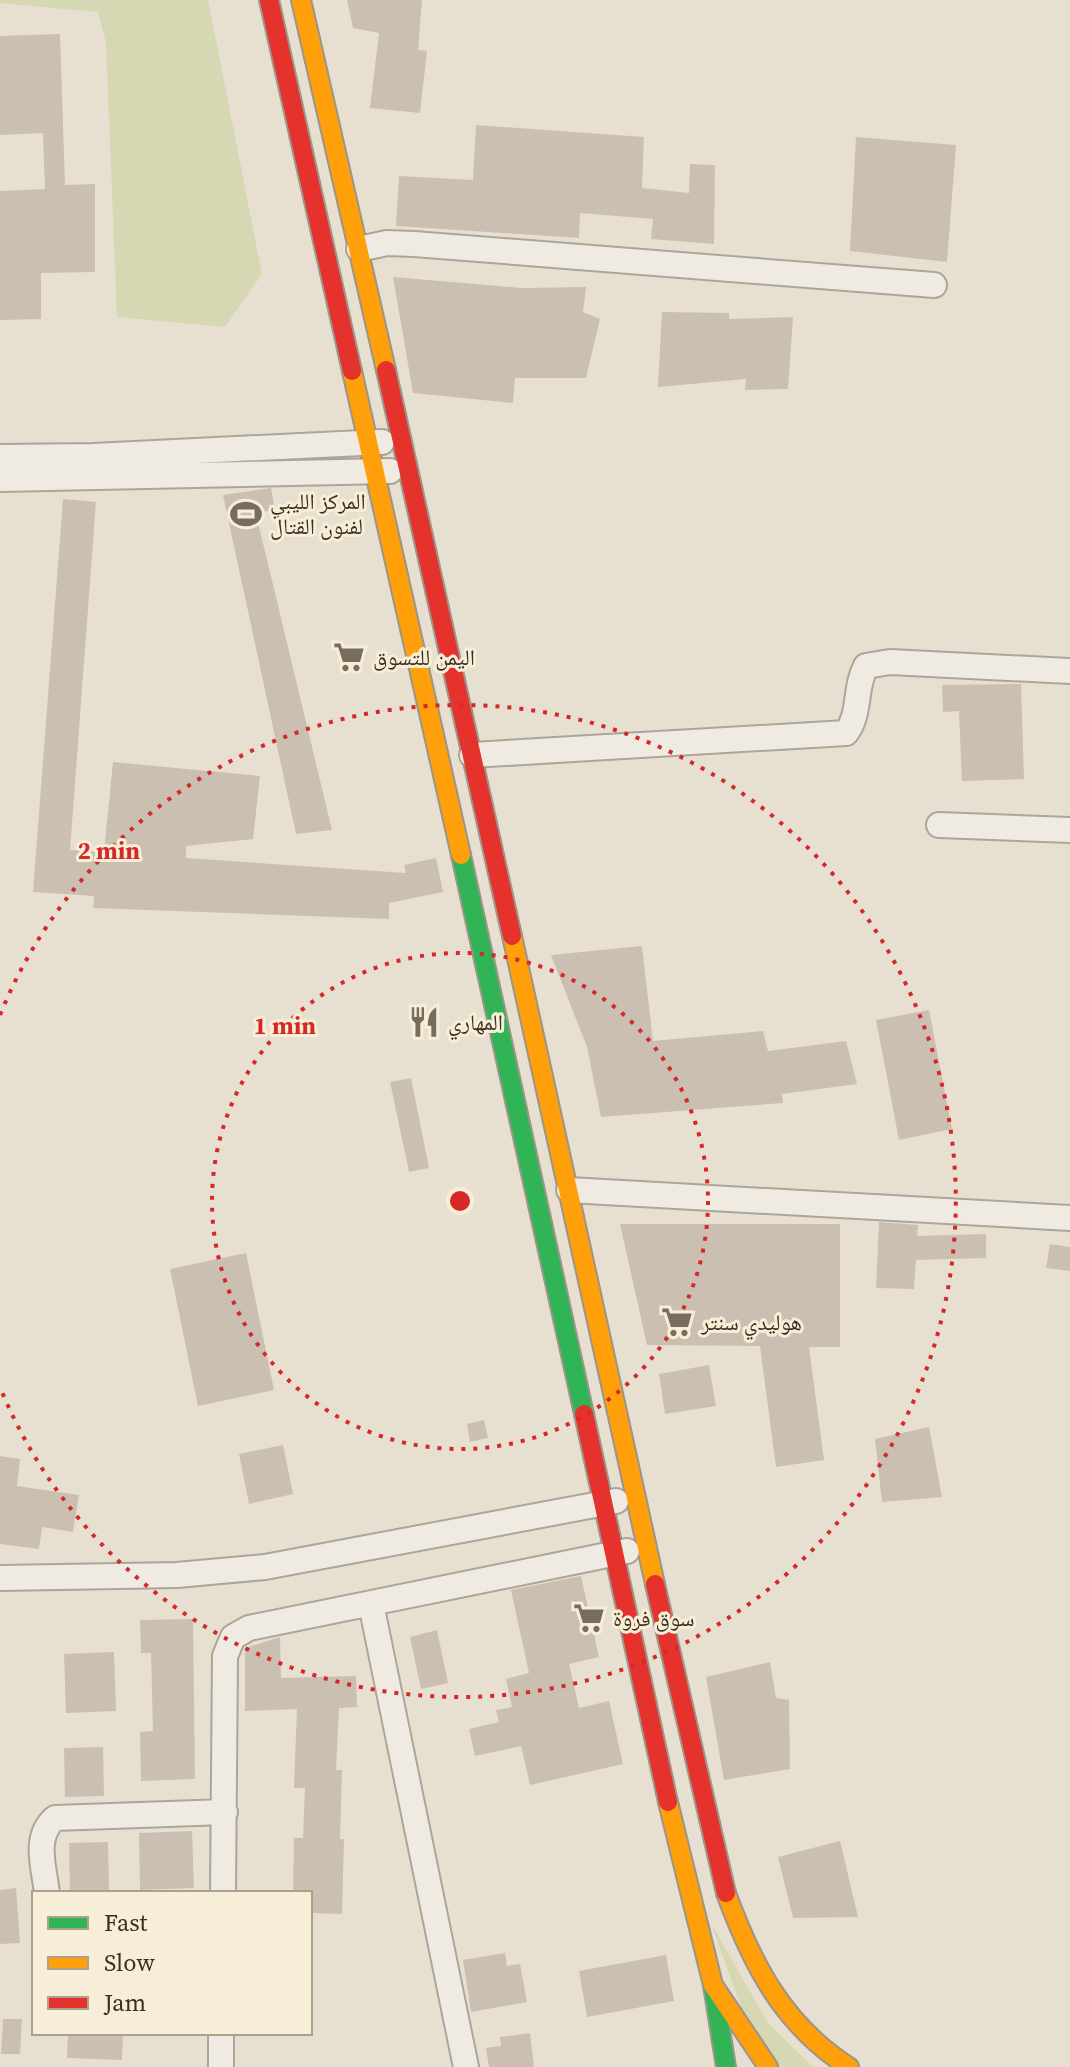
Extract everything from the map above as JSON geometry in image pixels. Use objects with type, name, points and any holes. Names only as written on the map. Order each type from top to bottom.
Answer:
[{"type":"main road","points":[[269,0],[376,471],[690,1903],[713,1985],[726,2067]]},
{"type":"main road","points":[[301,0],[569,1190],[645,1547],[725,1891],[749,1957],[777,2000],[811,2041],[849,2067]]},
{"type":"main road","points":[[713,1985],[768,2067]]},
{"type":"street","points":[[359,249],[387,243],[414,244],[934,285]]},
{"type":"street","points":[[0,479],[93,467],[400,441]]},
{"type":"street","points":[[0,457],[93,467],[408,471]]},
{"type":"street","points":[[472,755],[846,733],[855,721],[857,689],[866,666],[890,662],[1070,671]]},
{"type":"street","points":[[939,825],[1070,830]]},
{"type":"street","points":[[569,1190],[1070,1218]]},
{"type":"street","points":[[0,1578],[177,1575],[265,1567],[634,1497]]},
{"type":"street","points":[[223,1891],[225,1656],[233,1637],[249,1628],[645,1547]]},
{"type":"street","points":[[371,1604],[466,2067]]},
{"type":"street","points":[[47,1891],[41,1839],[44,1827],[55,1818],[225,1812]]},
{"type":"street","points":[[221,2035],[221,2067]]},
{"type":"green space","points":[[0,0],[208,0],[262,274],[225,327],[117,317],[106,43],[98,12],[0,3]]},
{"type":"green space","points":[[711,1923],[768,2023],[813,2067],[780,2067],[742,2010]]},
{"type":"building","points":[[347,0],[422,0],[418,50],[427,51],[420,113],[370,108],[379,33],[353,28]]},
{"type":"building","points":[[60,34],[65,185],[95,184],[95,272],[41,273],[41,319],[0,320],[0,191],[45,189],[43,133],[0,135],[0,36]]},
{"type":"building","points":[[476,125],[644,137],[642,188],[689,193],[690,164],[715,165],[714,244],[651,239],[653,219],[580,213],[579,238],[396,226],[399,176],[473,180]]},
{"type":"building","points":[[856,137],[956,145],[947,262],[850,251]]},
{"type":"building","points":[[393,277],[522,288],[586,287],[583,312],[600,319],[586,378],[515,378],[513,403],[413,393]]},
{"type":"building","points":[[662,312],[729,313],[729,319],[793,317],[788,389],[745,390],[746,379],[658,387]]},
{"type":"building","points":[[271,488],[275,509],[256,514],[332,830],[296,834],[223,495]]},
{"type":"building","points":[[63,499],[96,502],[70,850],[104,852],[113,762],[260,776],[253,839],[186,846],[186,858],[406,873],[404,865],[436,858],[443,892],[389,903],[389,919],[93,908],[94,896],[33,892]]},
{"type":"building","points":[[1021,684],[1024,779],[962,781],[959,711],[943,712],[942,685]]},
{"type":"building","points":[[642,946],[653,1041],[763,1031],[768,1051],[846,1041],[857,1084],[782,1094],[783,1103],[601,1117],[587,1047],[551,955]]},
{"type":"building","points":[[929,1010],[952,1129],[899,1140],[876,1020]]},
{"type":"building","points":[[411,1078],[429,1168],[409,1172],[390,1082]]},
{"type":"building","points":[[879,1222],[918,1225],[917,1236],[986,1234],[986,1258],[916,1260],[914,1289],[876,1288]]},
{"type":"building","points":[[620,1224],[840,1224],[840,1347],[809,1347],[824,1460],[776,1467],[760,1346],[647,1345]]},
{"type":"building","points":[[1050,1244],[1070,1247],[1070,1271],[1046,1268]]},
{"type":"building","points":[[246,1253],[274,1390],[198,1406],[170,1269]]},
{"type":"building","points":[[709,1365],[716,1406],[665,1414],[659,1374]]},
{"type":"building","points":[[484,1420],[488,1438],[470,1442],[467,1424]]},
{"type":"building","points":[[929,1427],[942,1497],[882,1502],[875,1439]]},
{"type":"building","points":[[283,1445],[293,1494],[249,1504],[239,1454]]},
{"type":"building","points":[[0,1456],[20,1459],[17,1486],[79,1495],[73,1532],[42,1527],[39,1549],[0,1544]]},
{"type":"building","points":[[581,1576],[599,1657],[569,1664],[579,1708],[609,1701],[623,1764],[530,1785],[521,1746],[475,1756],[469,1729],[499,1722],[496,1710],[512,1707],[506,1679],[529,1673],[511,1590]]},
{"type":"building","points":[[193,1619],[195,1779],[141,1781],[140,1732],[153,1731],[151,1653],[141,1653],[140,1620]]},
{"type":"building","points":[[437,1630],[448,1683],[421,1689],[410,1637]]},
{"type":"building","points":[[280,1637],[281,1678],[356,1676],[357,1707],[339,1708],[336,1770],[342,1770],[342,1914],[312,1913],[312,1891],[293,1891],[294,1838],[303,1838],[305,1788],[294,1788],[297,1709],[245,1711],[245,1648]]},
{"type":"building","points":[[114,1652],[116,1711],[66,1713],[64,1654]]},
{"type":"building","points":[[770,1662],[776,1698],[789,1700],[790,1769],[724,1780],[706,1677]]},
{"type":"building","points":[[103,1747],[104,1796],[65,1797],[64,1748]]},
{"type":"building","points":[[192,1831],[194,1888],[140,1890],[139,1833]]},
{"type":"building","points":[[840,1841],[858,1917],[793,1918],[778,1857]]},
{"type":"building","points":[[108,1842],[109,1891],[70,1891],[69,1843]]},
{"type":"building","points":[[16,1888],[20,1943],[0,1944],[0,1890]]},
{"type":"building","points":[[505,1953],[507,1966],[520,1964],[527,2002],[471,2012],[463,1960]]},
{"type":"building","points":[[666,1955],[674,2001],[587,2017],[579,1971]]},
{"type":"building","points":[[3,2019],[22,2019],[20,2054],[1,2054]]},
{"type":"building","points":[[530,2033],[534,2067],[489,2067],[486,2048],[501,2046],[500,2037]]},
{"type":"building","points":[[68,2035],[123,2035],[122,2060],[67,2058]]},
{"type":"traffic: fast","points":[[461,855],[584,1414]]},
{"type":"traffic: fast","points":[[713,1985],[726,2067]]},
{"type":"traffic: slow","points":[[301,0],[386,370]]},
{"type":"traffic: slow","points":[[352,371],[461,855]]},
{"type":"traffic: slow","points":[[512,936],[655,1584]]},
{"type":"traffic: slow","points":[[668,1802],[713,1985],[768,2067]]},
{"type":"traffic: slow","points":[[726,1893],[747,1944],[772,1991],[806,2032],[849,2067]]},
{"type":"traffic: jam","points":[[269,0],[352,371]]},
{"type":"traffic: jam","points":[[386,370],[512,936]]},
{"type":"traffic: jam","points":[[584,1414],[668,1802]]},
{"type":"traffic: jam","points":[[655,1584],[726,1893]]},
{"type":"place","name":"المركز الليبي لفنون القتال","points":[[246,514]]},
{"type":"place","name":"اليمن للتسوق","points":[[349,657]]},
{"type":"place","name":"المهاري","points":[[424,1022]]},
{"type":"place","name":"هوليدي سنتر","points":[[677,1322]]},
{"type":"place","name":"سوق فروة","points":[[589,1618]]}]
